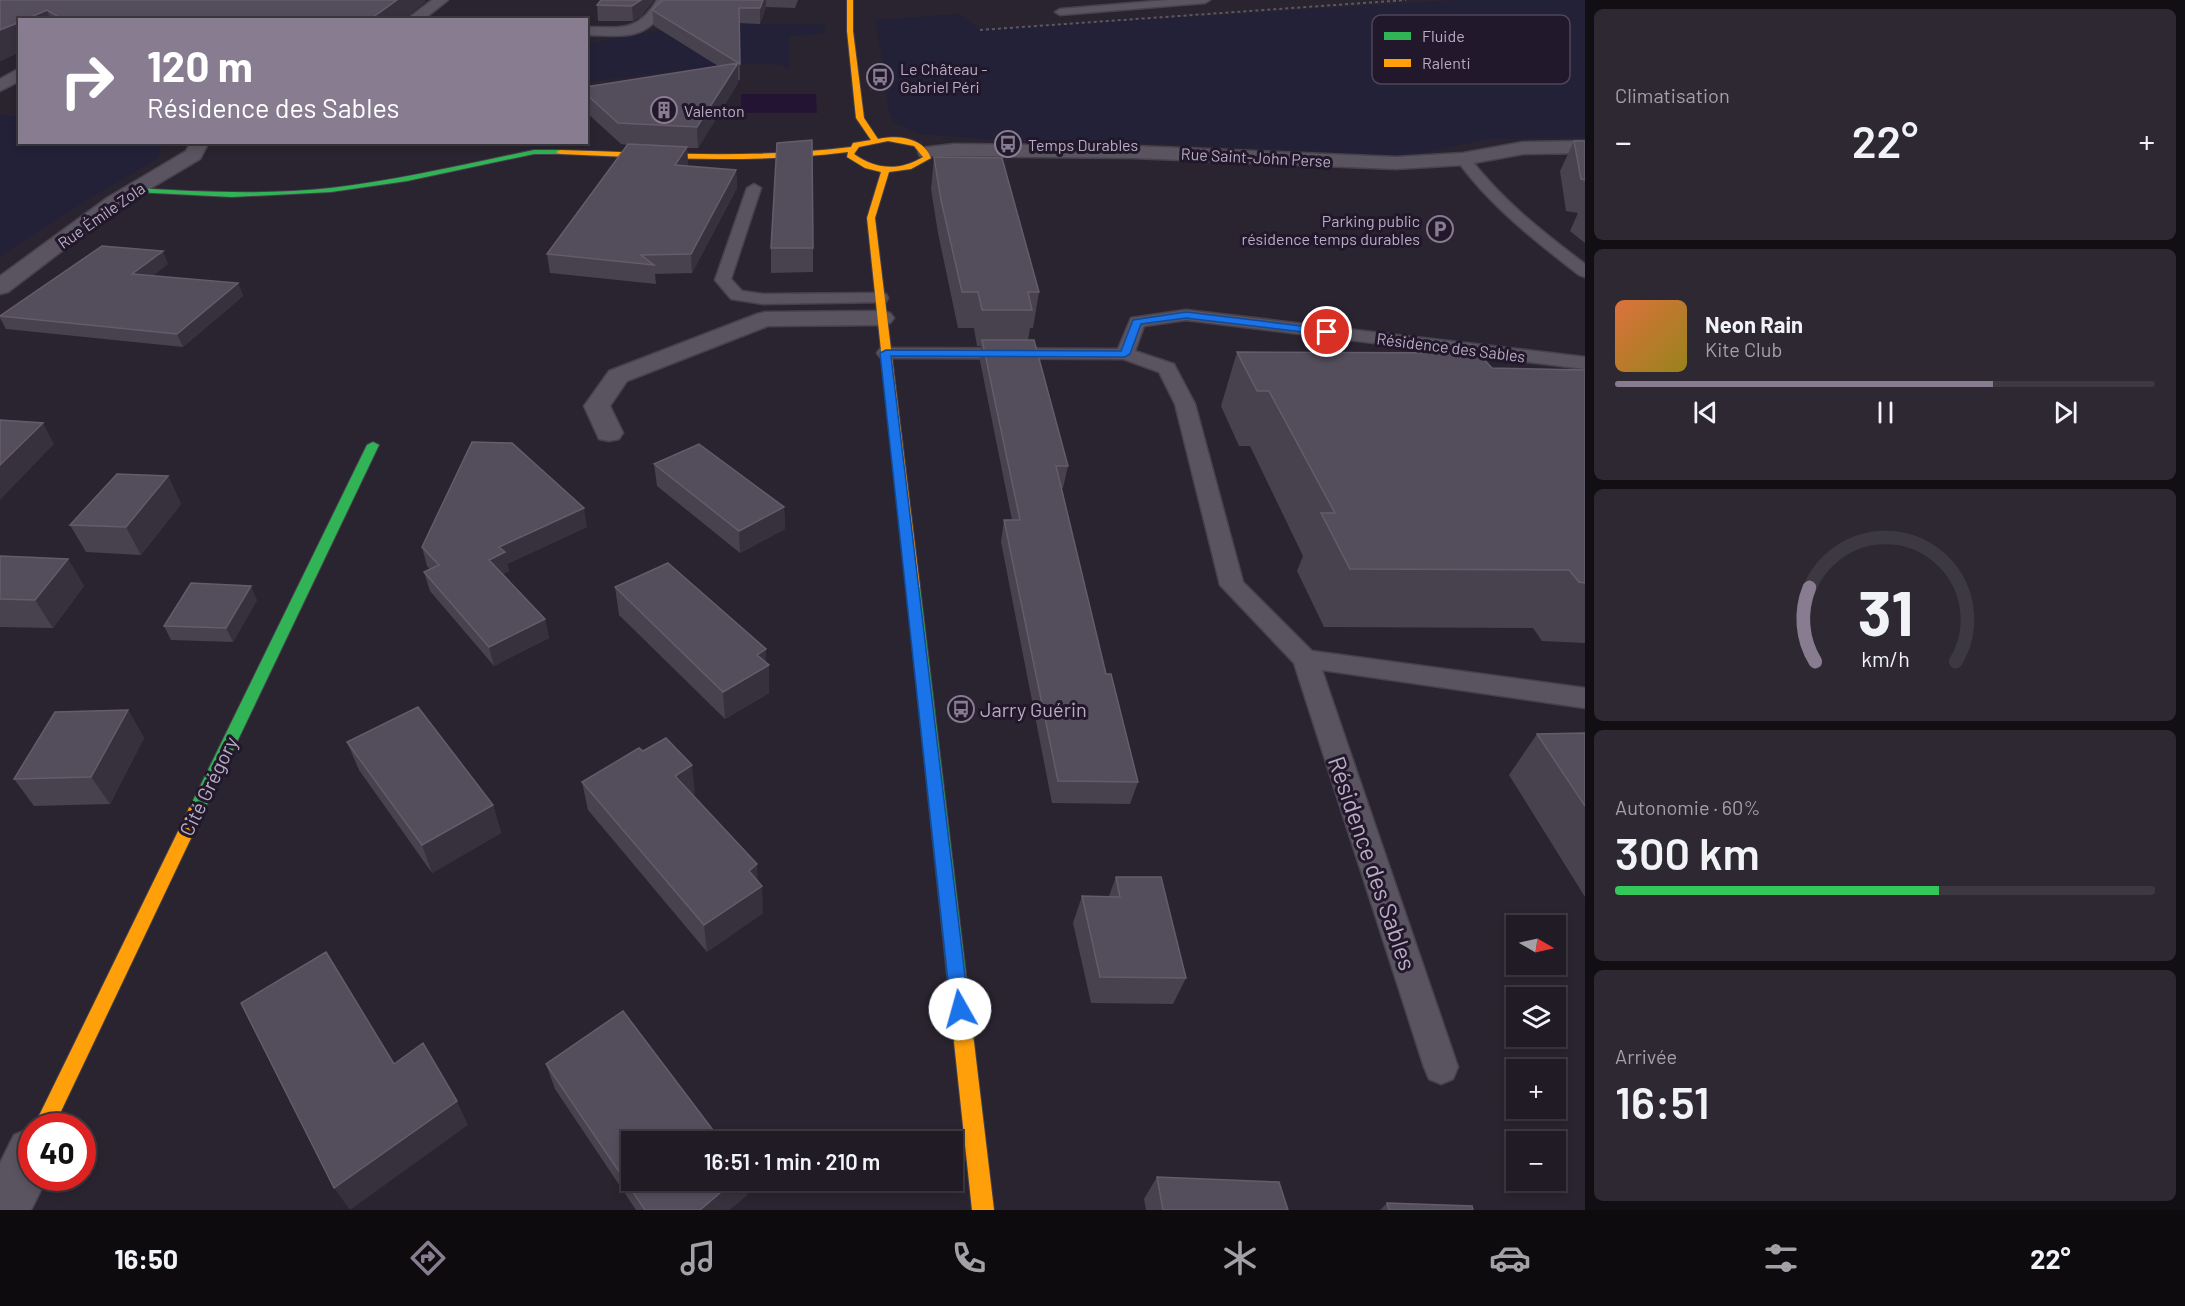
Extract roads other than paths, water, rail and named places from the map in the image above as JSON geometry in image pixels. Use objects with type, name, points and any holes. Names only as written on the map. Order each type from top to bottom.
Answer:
[{"type":"street","points":[[416,18],[441,0]]},
{"type":"street","points":[[588,31],[616,32],[634,28],[651,20],[664,0]]},
{"type":"street","points":[[850,0],[850,32],[860,118],[875,140]]},
{"type":"street","points":[[0,86],[18,73]]},
{"type":"street","points":[[875,140],[907,142],[922,147],[927,152],[927,158],[913,167],[886,169],[861,164],[850,155],[856,145],[875,140]]},
{"type":"street","name":"Rue Émile Zola","points":[[0,287],[114,202],[194,155],[199,144]]},
{"type":"street","name":"Rue Saint-John Perse","points":[[927,152],[954,150],[1132,152],[1396,163],[1463,159],[1522,148],[1585,147]]},
{"type":"street","points":[[134,190],[200,195],[255,195],[329,190],[375,184],[534,152],[605,152],[731,158],[796,156],[853,149]]},
{"type":"street","points":[[886,169],[871,218],[983,1210]]},
{"type":"street","points":[[609,433],[597,406],[618,376],[765,319],[881,308]]},
{"type":"street","name":"Cité Grégory","points":[[50,1113],[373,445]]},
{"type":"street","points":[[4,1210],[18,1182]]},
{"type":"lane","points":[[436,0],[441,0]]},
{"type":"lane","points":[[1060,12],[1205,0]]},
{"type":"lane","points":[[1463,159],[1490,193],[1530,230],[1585,272]]},
{"type":"lane","points":[[754,188],[723,280],[737,295],[881,308]]},
{"type":"lane","name":"Résidence des Sables","points":[[1125,354],[1137,322],[1186,315],[1585,363]]},
{"type":"lane","name":"Résidence des Sables","points":[[886,353],[1125,354],[1167,368],[1185,404],[1232,585],[1305,659],[1441,1067]]},
{"type":"lane","points":[[1305,659],[1585,698]]},
{"type":"railway","points":[[980,30],[1406,0]]},
{"type":"place","name":"Le Château - Gabriel Péri","points":[[880,77]]},
{"type":"place","name":"Valenton","points":[[664,110]]},
{"type":"place","name":"Temps Durables","points":[[1008,144]]},
{"type":"place","name":"Parking public résidence temps durables","points":[[1440,229]]},
{"type":"place","name":"Jarry Guérin","points":[[961,709]]}]
